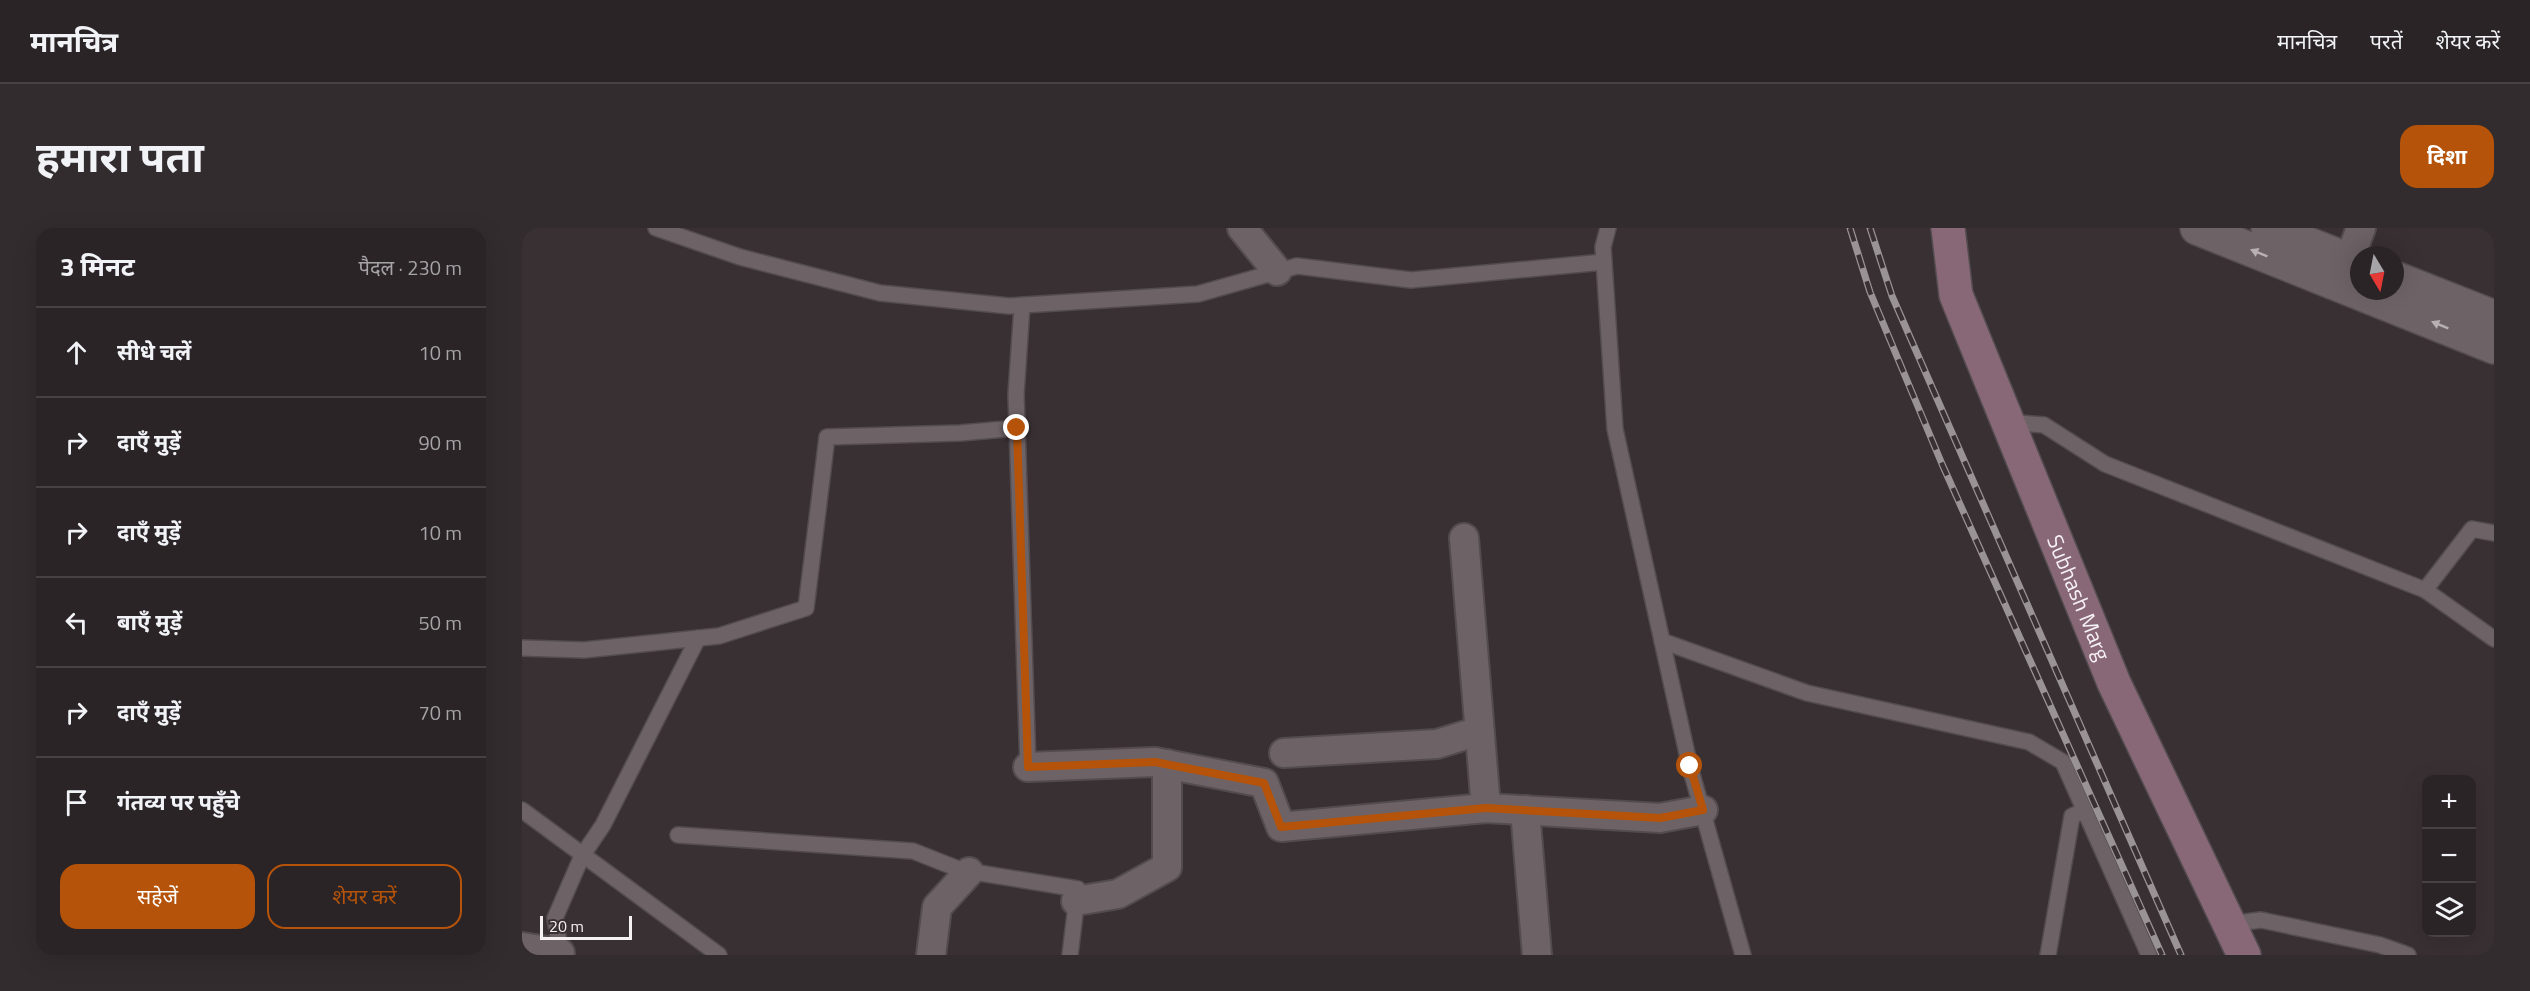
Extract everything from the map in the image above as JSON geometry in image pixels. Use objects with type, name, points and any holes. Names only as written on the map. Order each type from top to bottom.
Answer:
[{"type":"main road","name":"Subhash Marg","points":[[1948,228],[1956,295],[2114,683],[2244,955]]},
{"type":"street","points":[[1242,228],[1277,271]]},
{"type":"street","points":[[2197,228],[2494,347]]},
{"type":"street","points":[[2268,228],[2350,260]]},
{"type":"street","points":[[2357,246],[2361,228]]},
{"type":"street","points":[[2404,282],[2494,317]]},
{"type":"street","points":[[1464,538],[1486,808]]},
{"type":"street","points":[[1284,753],[1437,744],[1479,731]]},
{"type":"street","points":[[1028,767],[1155,762],[1264,783],[1281,827],[1486,808],[1660,818],[1703,810]]},
{"type":"street","points":[[1076,901],[1118,894],[1167,867],[1167,764]]},
{"type":"street","points":[[1525,810],[1537,955]]},
{"type":"street","points":[[931,955],[937,907],[969,872]]},
{"type":"street","points":[[522,947],[561,954]]},
{"type":"lane","points":[[656,228],[740,257],[880,292],[1009,306],[1198,294],[1297,266],[1412,279],[1604,262]]},
{"type":"lane","points":[[1608,228],[1603,247],[1615,429],[1690,766],[1743,955]]},
{"type":"lane","points":[[1022,306],[1016,394],[1028,767]]},
{"type":"lane","points":[[2008,422],[2044,425],[2105,464],[2425,590],[2494,639]]},
{"type":"lane","points":[[522,648],[584,650],[719,636],[806,608],[827,437],[960,433],[1017,428]]},
{"type":"lane","points":[[2425,590],[2472,529],[2494,533]]},
{"type":"lane","points":[[561,954],[555,918],[582,856],[603,825],[698,638]]},
{"type":"lane","points":[[1662,640],[1807,693],[2029,742],[2063,762],[2149,955]]},
{"type":"lane","points":[[522,810],[719,955]]},
{"type":"lane","points":[[2048,955],[2072,816],[2084,811]]},
{"type":"lane","points":[[678,835],[913,851],[969,872],[1077,888],[1070,955]]},
{"type":"lane","points":[[2229,924],[2261,920],[2380,945],[2408,955]]},
{"type":"railway","points":[[1850,228],[1870,292],[1942,464],[2162,955]]},
{"type":"railway","points":[[1870,228],[1892,296],[2181,955]]},
{"type":"route","points":[[1017,428],[1028,767],[1155,762],[1264,783],[1281,827],[1486,808],[1660,818],[1703,810],[1690,766]]}]
